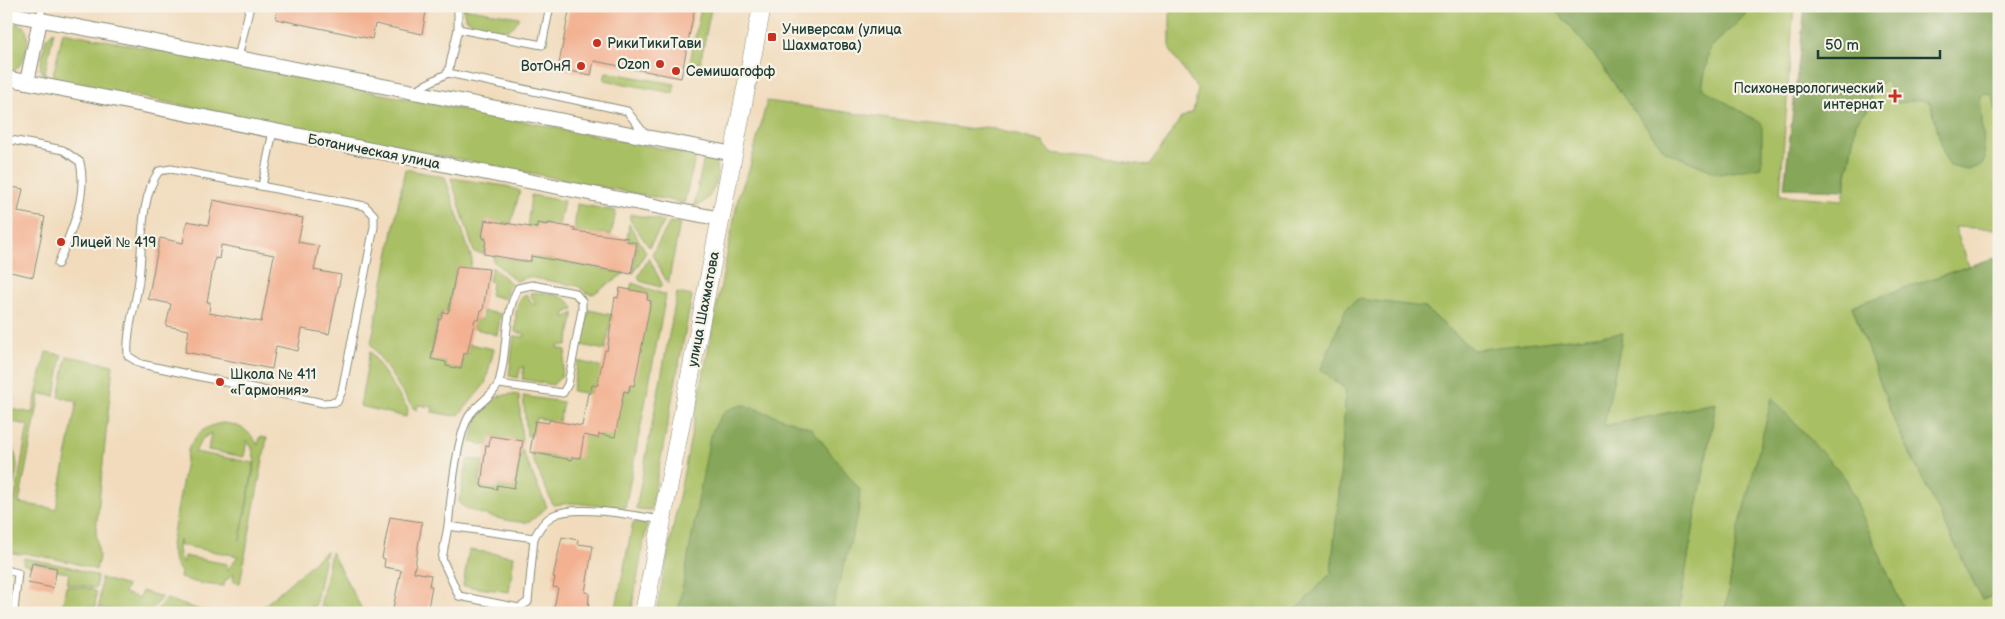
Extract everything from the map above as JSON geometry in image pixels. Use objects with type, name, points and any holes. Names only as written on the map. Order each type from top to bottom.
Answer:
[{"type":"street","name":"улица Шахматова","points":[[644,613],[762,6]]},
{"type":"street","points":[[6,13],[41,13],[238,58],[734,154]]},
{"type":"street","points":[[27,82],[41,13]]},
{"type":"street","name":"Ботаническая улица","points":[[6,78],[721,219]]},
{"type":"lane","points":[[238,58],[250,6]]},
{"type":"lane","points":[[448,73],[458,29],[458,6]]},
{"type":"lane","points":[[458,29],[542,45],[550,6]]},
{"type":"lane","points":[[413,91],[448,73],[627,111],[647,137]]},
{"type":"lane","points":[[262,186],[273,131]]},
{"type":"lane","points":[[6,139],[63,150],[80,162],[84,179],[77,216],[58,264]]},
{"type":"lane","points":[[171,169],[262,186],[365,206],[374,215],[374,227],[342,391],[337,402],[323,403],[150,366],[141,364],[128,356],[127,342],[139,280],[143,227],[152,181],[159,171],[171,169]]},
{"type":"lane","points":[[499,384],[564,393],[568,384],[582,310],[582,301],[575,293],[532,285],[518,288],[512,301],[499,384],[469,416],[455,466],[442,559],[459,596],[519,608],[528,602],[534,538],[542,524],[554,515],[573,510],[663,520]]},
{"type":"lane","points":[[448,526],[534,538]]},
{"type":"lane","points":[[6,570],[18,573],[14,612]]},
{"type":"green space","points":[[1176,6],[1552,6],[1593,53],[1633,110],[1665,151],[1702,88],[1709,49],[1744,16],[1748,6],[1794,6],[1780,195],[1843,200],[1856,123],[1869,108],[1874,89],[1885,80],[1891,87],[1891,94],[1904,103],[1918,99],[1931,104],[1944,155],[1950,166],[1968,170],[1982,165],[1979,96],[1985,93],[1993,96],[1999,124],[1999,229],[1955,227],[1969,266],[1852,306],[1895,423],[1982,599],[1999,595],[1999,613],[1905,613],[1846,479],[1738,532],[1725,613],[1678,613],[1716,403],[1603,426],[1623,333],[1473,350],[1424,307],[1329,378],[1346,389],[1331,573],[1293,613],[656,613],[739,194],[749,170],[767,101],[967,129],[987,127],[1043,142],[1051,153],[1103,158],[1149,166],[1181,118],[1193,112],[1198,90],[1170,50],[1170,14]]},
{"type":"green space","points":[[1552,6],[1748,6],[1744,16],[1709,49],[1702,88],[1762,124],[1762,167],[1719,174],[1665,151],[1633,110],[1593,53]]},
{"type":"green space","name":"Психоневрологический интернат","points":[[1805,6],[1999,6],[1999,124],[1993,96],[1985,93],[1980,96],[1985,159],[1982,165],[1968,170],[1950,166],[1944,155],[1931,104],[1922,100],[1896,103],[1885,80],[1874,89],[1869,108],[1856,123],[1844,190],[1784,188]]},
{"type":"green space","points":[[701,7],[711,9],[700,64],[690,62]]},
{"type":"green space","points":[[463,8],[519,17],[509,29],[492,29],[468,20],[465,17]]},
{"type":"green space","points":[[6,21],[24,26],[27,37],[24,58],[21,64],[12,71],[6,70]]},
{"type":"green space","points":[[54,31],[44,76],[40,68],[46,38]]},
{"type":"green space","points":[[63,32],[696,155],[684,203],[52,80]]},
{"type":"green space","points":[[606,72],[675,84],[673,93],[604,80]]},
{"type":"green space","points":[[704,157],[714,160],[717,173],[716,181],[706,200],[694,206]]},
{"type":"green space","points":[[405,169],[445,177],[472,260],[470,268],[457,266],[448,313],[443,312],[441,319],[438,319],[431,358],[446,362],[446,366],[461,369],[464,353],[468,354],[469,344],[494,349],[485,384],[460,414],[454,416],[432,412],[433,407],[418,405],[417,410],[413,408],[371,344]]},
{"type":"green space","points":[[451,178],[506,186],[520,191],[511,224],[485,221],[482,238],[486,239],[484,254],[474,252]]},
{"type":"green space","points":[[531,195],[564,201],[559,225],[538,223],[536,231],[527,229]]},
{"type":"green space","points":[[577,204],[616,211],[611,235],[601,233],[601,236],[574,231]]},
{"type":"green space","points":[[630,214],[665,221],[649,247],[630,220]]},
{"type":"green space","points":[[670,222],[680,223],[668,284],[652,254]]},
{"type":"green space","points":[[629,224],[646,252],[633,274],[637,243],[627,241]]},
{"type":"green space","points":[[494,256],[530,263],[531,256],[625,273],[593,294],[586,293],[578,286],[528,277],[516,281],[493,261]]},
{"type":"green space","points":[[1999,256],[1999,595],[1982,599],[1895,423],[1852,306]]},
{"type":"green space","points":[[649,258],[662,284],[660,287],[640,281],[638,277]]},
{"type":"green space","points":[[492,267],[512,284],[508,287],[505,299],[490,295],[492,282],[489,281]]},
{"type":"green space","points":[[632,283],[666,295],[625,508],[572,503],[553,505],[531,455],[532,453],[571,460],[584,435],[598,438],[624,391],[629,392],[651,301],[647,300],[648,293],[630,290]]},
{"type":"green space","points":[[530,293],[549,293],[562,297],[574,309],[565,313],[564,318],[574,313],[567,346],[559,345],[558,348],[566,350],[561,377],[553,385],[522,379],[524,367],[521,367],[518,378],[509,376],[514,336],[524,337],[525,334],[515,332],[517,306],[522,297],[527,294],[532,304],[536,305]]},
{"type":"green space","points":[[677,293],[692,296],[651,510],[636,509]]},
{"type":"green space","points":[[1358,299],[1424,307],[1473,350],[1623,333],[1604,426],[1716,403],[1678,613],[1293,613],[1331,573],[1346,390],[1321,369],[1346,308]]},
{"type":"green space","points":[[589,310],[612,315],[605,350],[581,345]]},
{"type":"green space","points":[[483,311],[501,314],[497,335],[473,328],[474,319],[482,320]]},
{"type":"green space","points":[[370,351],[408,409],[406,417],[360,406]]},
{"type":"green space","points":[[46,352],[62,355],[55,396],[40,394],[19,503],[56,509],[77,401],[59,397],[67,356],[113,365],[96,531],[99,557],[96,570],[71,562],[24,553],[6,552],[6,519],[11,520],[28,425],[6,421],[6,408],[32,413]]},
{"type":"green space","points":[[578,361],[602,367],[598,386],[592,385],[590,394],[572,391]]},
{"type":"green space","points":[[519,395],[522,441],[491,436],[489,446],[471,442],[476,418],[499,396]]},
{"type":"green space","points":[[523,396],[563,402],[559,422],[536,418],[532,436],[527,436]]},
{"type":"green space","points":[[1772,398],[1846,479],[1905,613],[1725,613],[1738,532]]},
{"type":"green space","points":[[745,405],[812,429],[860,490],[858,514],[831,613],[678,613],[710,436],[726,411]]},
{"type":"green space","points":[[222,423],[238,426],[251,435],[258,445],[260,437],[267,438],[240,583],[233,582],[234,574],[225,581],[224,586],[202,584],[180,578],[181,572],[174,562],[171,545],[188,450],[194,439],[201,432]],"holes":[[[211,433],[208,450],[244,457],[247,440],[252,448],[255,463],[240,540],[254,463],[195,452],[202,439]],[[179,540],[179,545],[238,556],[227,571],[227,564],[184,556],[183,563],[178,552]]]},
{"type":"green space","points":[[6,437],[14,451],[17,466],[14,481],[6,495]]},
{"type":"green space","points":[[521,448],[547,507],[532,520],[521,522],[504,520],[461,505],[459,501],[468,459],[483,461],[479,486],[496,489],[497,485],[514,488]]},
{"type":"green space","points":[[633,522],[647,525],[631,613],[615,613]]},
{"type":"green space","points":[[469,550],[514,556],[509,592],[463,586]]},
{"type":"green space","points":[[326,551],[315,607],[309,607],[304,613],[257,612]]},
{"type":"green space","points":[[331,552],[364,613],[324,613],[325,607],[320,607]]},
{"type":"green space","points":[[24,558],[70,567],[97,576],[96,588],[67,584],[69,573],[57,571],[57,568],[33,563],[32,566],[23,564]]},
{"type":"green space","points":[[101,578],[127,586],[124,593],[139,598],[142,591],[162,597],[149,613],[115,613],[115,610],[99,608]]},
{"type":"green space","points":[[66,586],[91,589],[96,592],[95,608],[79,606],[78,611],[62,609]]},
{"type":"green space","points":[[166,599],[200,610],[223,613],[154,613]]},
{"type":"building","points":[[278,6],[427,6],[422,34],[375,24],[372,39],[276,19]]},
{"type":"building","points":[[570,6],[695,6],[681,78],[594,61],[591,75],[558,69]]},
{"type":"building","points":[[6,186],[23,189],[18,212],[45,217],[33,277],[6,271]]},
{"type":"building","points":[[213,200],[303,218],[298,242],[319,246],[314,270],[341,275],[329,334],[302,329],[298,351],[276,346],[272,369],[185,352],[189,330],[166,326],[171,304],[148,299],[160,238],[183,243],[187,221],[208,225]],"holes":[[[221,245],[274,255],[261,322],[209,313],[210,302],[207,302],[215,258],[219,259]]]},
{"type":"building","points":[[485,220],[537,228],[537,223],[548,225],[548,223],[575,228],[574,231],[628,238],[627,241],[637,243],[631,274],[531,256],[531,261],[524,261],[484,254],[486,239],[482,238]]},
{"type":"building","points":[[457,266],[489,269],[483,311],[481,310],[479,320],[475,319],[467,354],[464,353],[461,369],[446,366],[446,362],[431,359],[439,319],[441,319],[443,312],[448,313]]},
{"type":"building","points":[[620,288],[648,293],[647,300],[651,301],[634,386],[630,385],[629,392],[624,391],[615,437],[599,434],[598,438],[584,435],[580,458],[572,457],[572,460],[530,452],[535,421],[549,423],[549,420],[582,426],[588,393],[590,394],[592,385],[597,386],[605,350],[607,351],[615,297],[618,298]]},
{"type":"building","points":[[490,436],[523,441],[514,488],[497,485],[497,489],[481,486],[486,445],[489,446]]},
{"type":"building","points":[[390,517],[422,522],[414,572],[431,575],[429,586],[432,586],[427,613],[392,613],[401,570],[384,567],[385,559],[382,558]]},
{"type":"building","points":[[562,537],[578,540],[578,544],[593,546],[585,592],[589,593],[588,613],[553,613],[558,588],[553,587],[555,577],[553,577]]},
{"type":"building","points":[[32,563],[57,568],[53,588],[28,583]]},
{"type":"place","name":"Универсам (улица Шахматова)","points":[[772,37]]},
{"type":"place","name":"РикиТикиТави","points":[[597,43]]},
{"type":"place","name":"Ozon","points":[[660,64]]},
{"type":"place","name":"ВотОнЯ","points":[[581,66]]},
{"type":"place","name":"Семишагофф","points":[[676,71]]},
{"type":"place","name":"Психоневрологический интернат","points":[[1895,96]]},
{"type":"place","name":"Лицей № 419","points":[[61,242]]},
{"type":"place","name":"Школа № 411 «Гармония»","points":[[220,382]]}]
